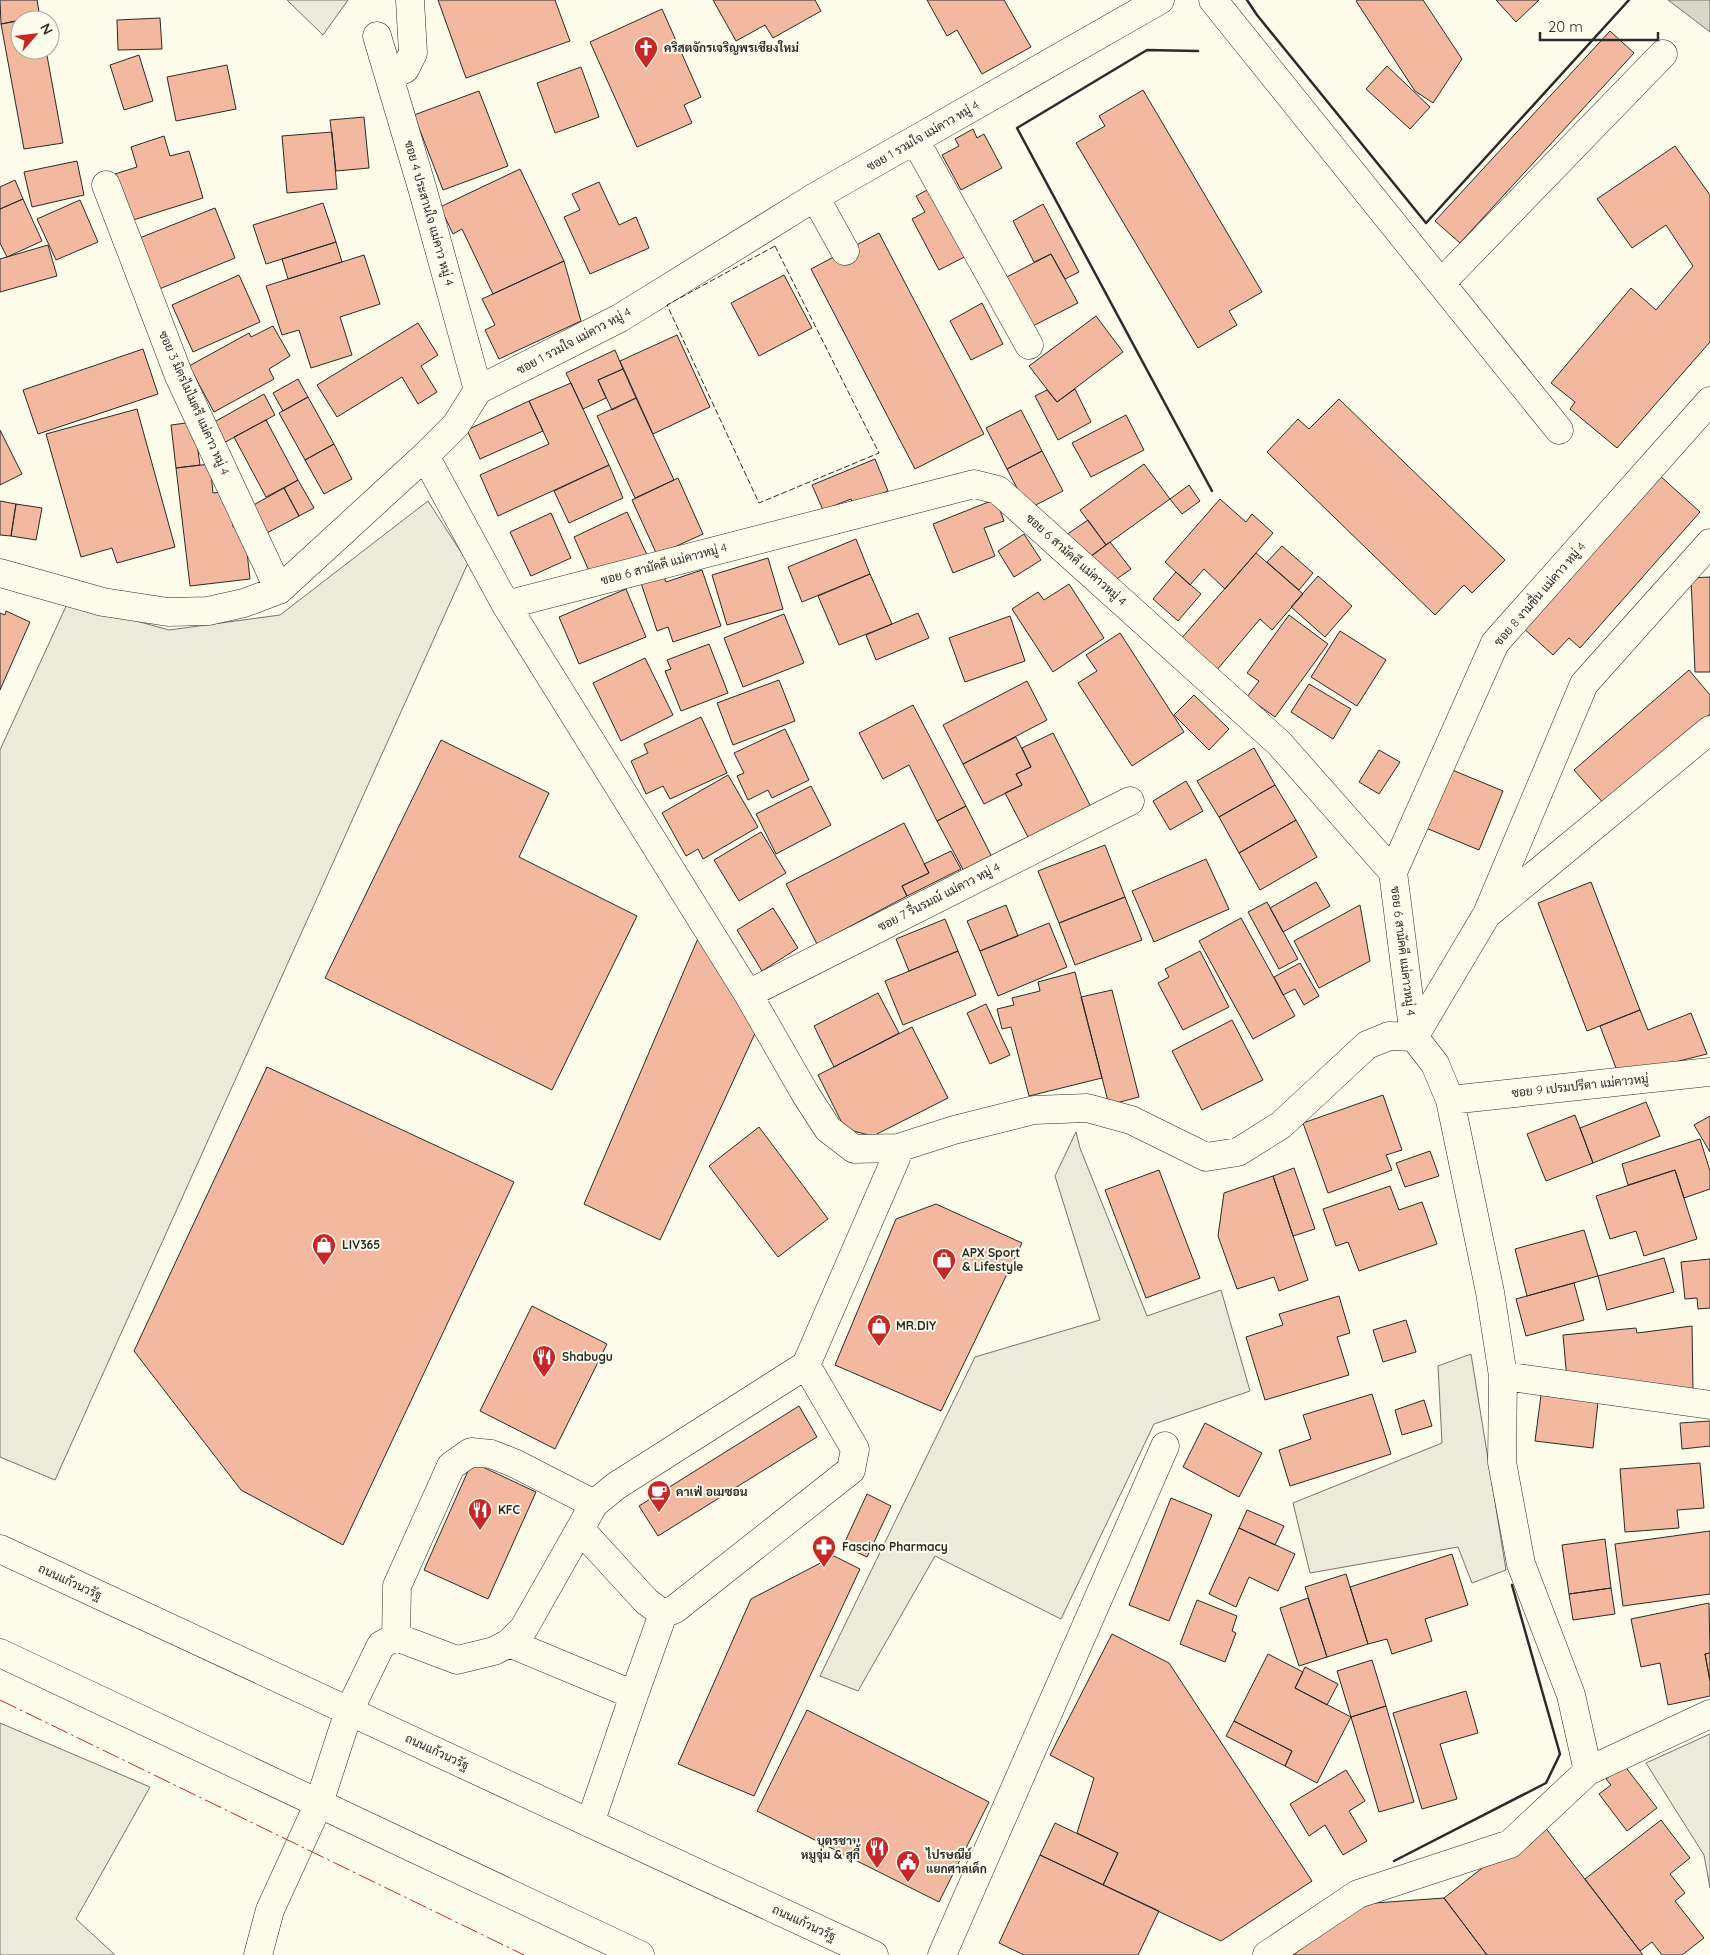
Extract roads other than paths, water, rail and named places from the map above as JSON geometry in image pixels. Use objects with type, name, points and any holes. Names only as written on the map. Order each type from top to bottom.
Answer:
[{"type":"street","points":[[389,76],[405,69],[413,53],[410,0]]},
{"type":"street","points":[[1213,0],[1558,430]]},
{"type":"street","name":"ซอย 1 รวมใจ แม่คาว หมู่ 4","points":[[478,390],[620,318],[815,197],[1144,4]]},
{"type":"street","name":"ซอย 4 ประสานใจ แม่คาว หมู่ 4","points":[[377,36],[423,191],[478,390]]},
{"type":"street","points":[[1441,283],[1663,54]]},
{"type":"street","points":[[915,140],[1029,345]]},
{"type":"street","name":"ซอย 3 มิตรไมไมตรี แม่คาว หมู่ 4","points":[[106,185],[179,376],[279,590]]},
{"type":"street","points":[[815,197],[845,251]]},
{"type":"street","points":[[0,573],[103,602],[168,612],[208,612],[244,603],[279,590],[425,456],[456,425],[478,390]]},
{"type":"street","name":"ซอย 8 งามชื่น แม่คาว หมู่ 4","points":[[1393,872],[1495,643],[1710,401]]},
{"type":"street","points":[[425,456],[506,606],[748,994],[806,1095],[828,1129],[854,1149],[898,1148],[954,1130],[1034,1110],[1087,1108],[1131,1120],[1206,1157],[1238,1152],[1281,1125],[1367,1045],[1389,1036],[1414,1038],[1435,1064],[1450,1100],[1490,1292],[1502,1376],[1502,1462],[1521,1564],[1571,1696],[1588,1771]]},
{"type":"street","name":"ซอย 6 สามัคคี แม่คาวหมู่ 4","points":[[506,606],[974,484],[998,490],[1279,743],[1393,872],[1414,1038]]},
{"type":"street","points":[[1414,1038],[1487,914],[1584,684],[1710,543]]},
{"type":"street","points":[[1487,914],[1710,730]]},
{"type":"street","name":"ซอย 7 รื่นรมณ์ แม่คาว หมู่ 4","points":[[748,994],[1130,801]]},
{"type":"street","name":"ซอย 9 เปรมปรีดา แม่คาวหมู่","points":[[1450,1100],[1710,1072]]},
{"type":"street","points":[[258,1955],[270,1910],[319,1804],[349,1711],[381,1645],[396,1638],[458,1660],[494,1651],[509,1642],[524,1628],[594,1504],[616,1486],[806,1365],[896,1158],[898,1148]]},
{"type":"street","points":[[590,1823],[663,1614],[675,1609],[852,1470],[855,1449],[806,1365]]},
{"type":"street","points":[[1502,1376],[1710,1405]]},
{"type":"street","points":[[942,1955],[1165,1446]]},
{"type":"street","points":[[396,1638],[397,1586],[451,1466],[471,1452],[491,1454],[514,1463],[594,1504]]},
{"type":"street","points":[[580,1529],[646,1601],[663,1614]]},
{"type":"street","name":"ถนนแก้วนวรัฐ","points":[[0,1549],[874,1955]]},
{"type":"street","points":[[509,1642],[634,1695]]},
{"type":"street","points":[[0,1653],[640,1955]]},
{"type":"street","points":[[1267,1955],[1358,1894],[1510,1844],[1588,1771],[1710,1714]]},
{"type":"place","name":"คริสตจักรเจริญพรเชียงใหม่","points":[[646,69]]},
{"type":"place","name":"LIV365","points":[[324,1266]]},
{"type":"place","name":"APX Sport & Lifestyle","points":[[944,1281]]},
{"type":"place","name":"MR.DIY","points":[[879,1347]]},
{"type":"place","name":"Shabugu","points":[[544,1378]]},
{"type":"place","name":"คาเฟ่ อเมซอน","points":[[659,1513]]},
{"type":"place","name":"KFC","points":[[480,1531]]},
{"type":"place","name":"Fascino Pharmacy","points":[[824,1568]]},
{"type":"place","name":"บุตรชาบู หมูจุ่ม & สุกี้","points":[[877,1869]]},
{"type":"place","name":"ไปรษณีย์ แยกศาลเด็ก","points":[[908,1883]]}]
